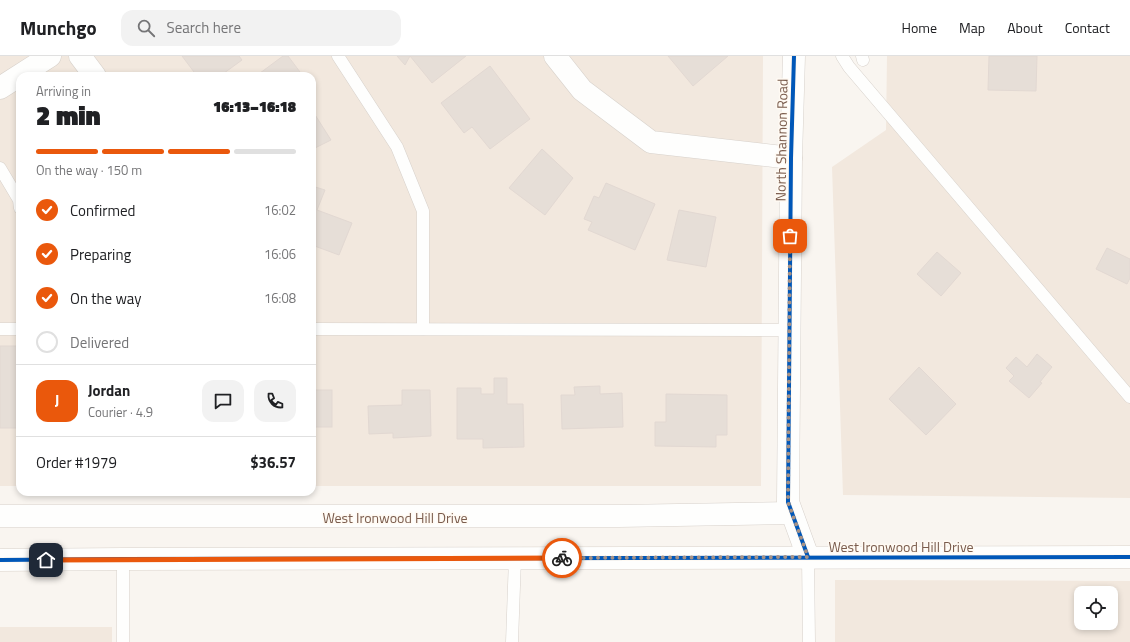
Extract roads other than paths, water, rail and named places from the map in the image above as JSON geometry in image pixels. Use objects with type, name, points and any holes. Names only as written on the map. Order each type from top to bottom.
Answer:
[{"type":"street","points":[[25,72],[50,56]]},
{"type":"street","points":[[80,56],[92,72]]},
{"type":"street","points":[[555,56],[582,90],[652,142],[791,158]]},
{"type":"street","name":"North Shannon Road","points":[[794,56],[791,158],[788,502],[790,513],[808,557]]},
{"type":"street","points":[[0,88],[16,78]]},
{"type":"street","name":"West Ironwood Hill Drive","points":[[0,516],[604,516],[790,513]]},
{"type":"street","name":"West Ironwood Hill Drive","points":[[0,560],[1130,557]]},
{"type":"lane","points":[[338,56],[397,148],[422,211],[422,329]]},
{"type":"lane","points":[[842,56],[854,73],[1130,397]]},
{"type":"lane","points":[[0,168],[16,195]]},
{"type":"lane","points":[[0,329],[16,329]]},
{"type":"lane","points":[[316,329],[790,330]]},
{"type":"lane","points":[[808,557],[809,642]]},
{"type":"lane","points":[[512,642],[515,558]]},
{"type":"lane","points":[[123,559],[123,642]]}]
